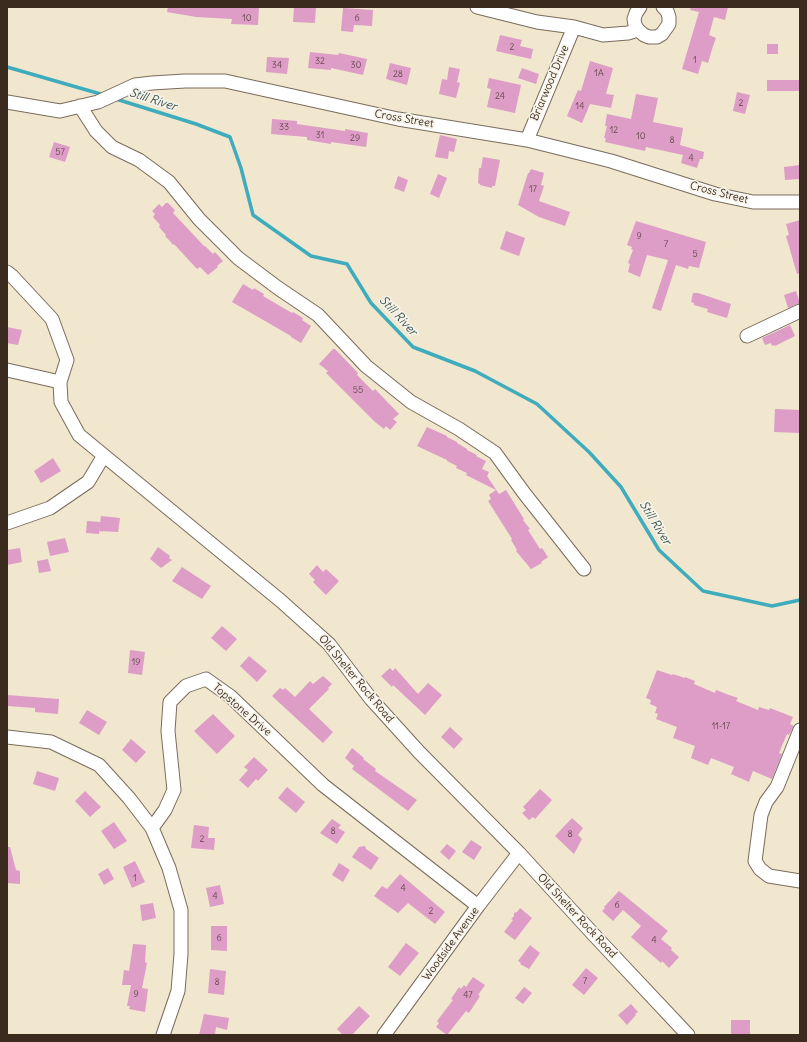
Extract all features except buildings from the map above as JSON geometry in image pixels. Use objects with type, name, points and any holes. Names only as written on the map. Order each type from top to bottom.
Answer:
[{"type":"street","points":[[477,7],[537,22],[574,27],[603,35],[628,33],[638,30]]},
{"type":"street","points":[[640,7],[634,19],[638,30],[649,37],[657,37],[662,34],[668,24],[669,16],[663,7]]},
{"type":"street","name":"Briarwood Drive","points":[[527,140],[574,27]]},
{"type":"street","name":"Cross Street","points":[[7,102],[60,111],[98,102],[135,86],[179,81],[225,81],[398,119],[527,140],[611,162],[715,194],[753,202],[800,202]]},
{"type":"street","points":[[80,106],[96,131],[112,147],[139,160],[169,182],[199,219],[238,258],[278,288],[318,314],[366,366],[411,402],[459,429],[495,453],[524,493],[584,569]]},
{"type":"street","name":"Old Shelter Rock Road","points":[[7,272],[52,319],[67,360],[60,382],[60,402],[78,435],[103,457],[281,601],[329,644],[371,699],[419,752],[519,853],[688,1035]]},
{"type":"street","points":[[747,336],[800,311]]},
{"type":"street","points":[[7,370],[60,382]]},
{"type":"street","points":[[7,524],[50,508],[88,482],[103,457]]},
{"type":"street","name":"Topstone Drive","points":[[152,828],[165,810],[174,790],[168,731],[170,702],[186,686],[206,679],[230,696],[323,785],[478,906]]},
{"type":"street","points":[[800,730],[777,787],[766,802],[761,815],[755,861],[760,869],[769,876],[800,880]]},
{"type":"street","points":[[7,737],[51,742],[99,765],[129,798],[152,828],[169,868],[181,910],[181,954],[178,991],[163,1035]]},
{"type":"street","name":"Woodside Avenue","points":[[384,1035],[478,906],[519,853]]},
{"type":"waterway","name":"Still River","points":[[7,67],[104,95]]},
{"type":"waterway","name":"Still River","points":[[116,99],[196,124],[230,137],[241,168],[253,215],[311,256],[347,264],[371,303],[413,347],[475,371],[537,404],[589,452],[621,487],[659,550],[703,591],[772,606],[800,600]]}]
